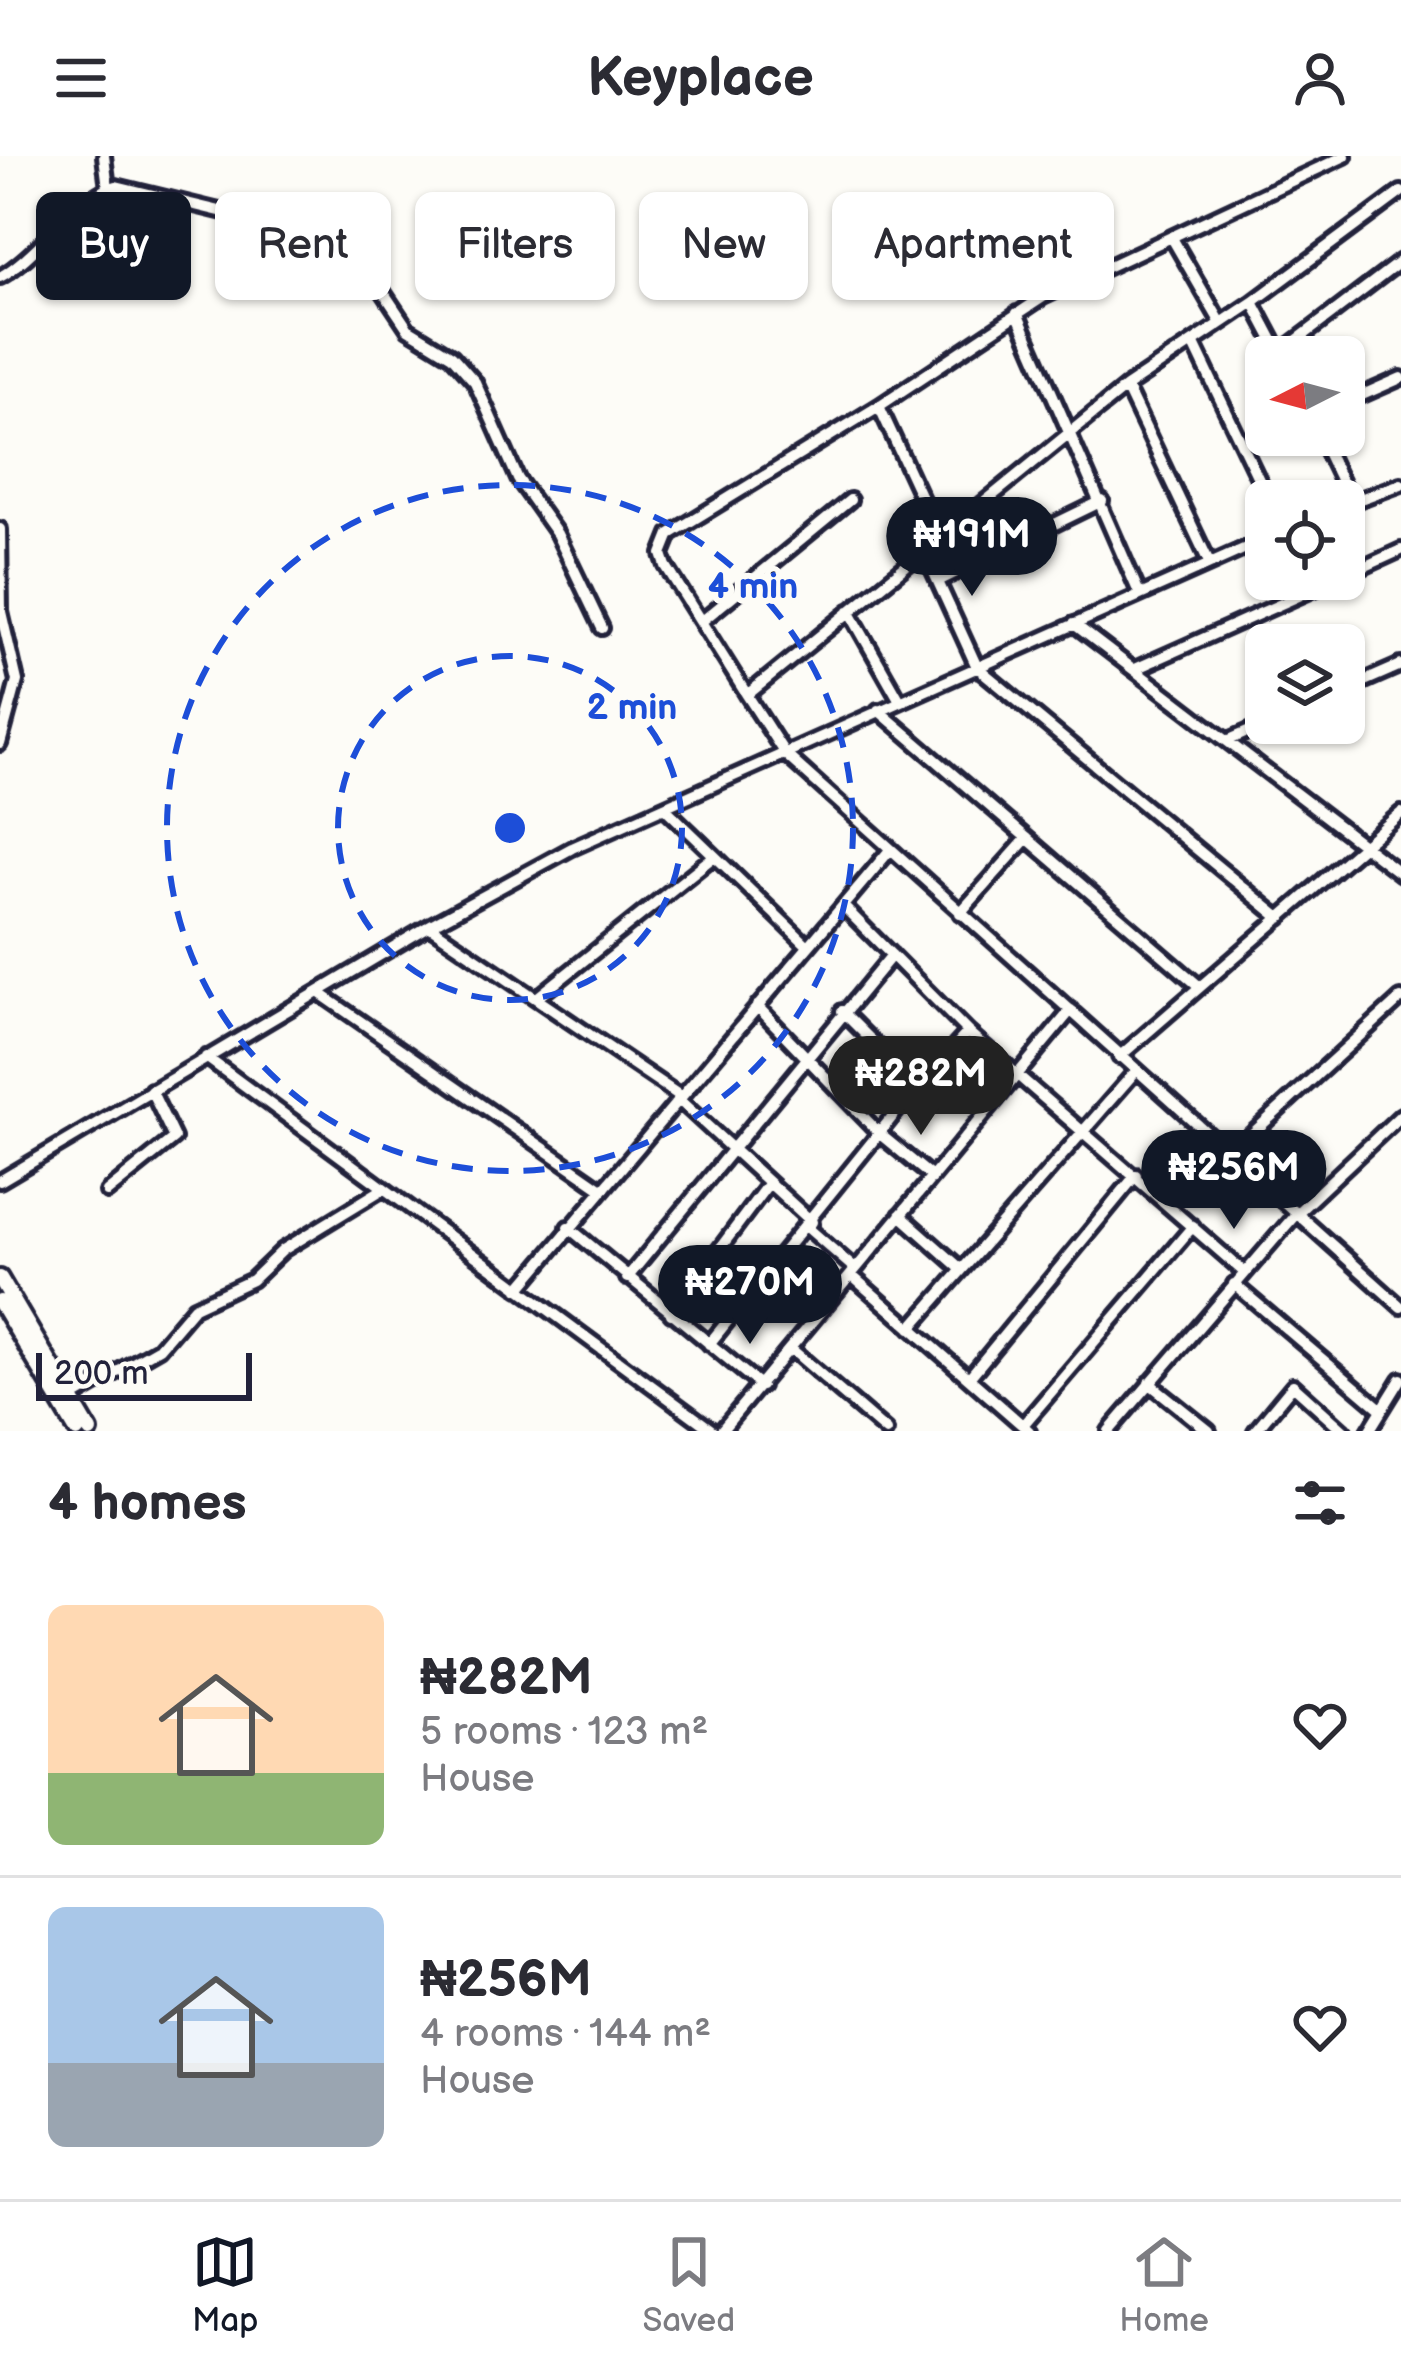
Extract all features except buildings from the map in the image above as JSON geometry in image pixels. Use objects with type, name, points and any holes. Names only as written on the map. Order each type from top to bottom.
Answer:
[{"type":"main road","points":[[0,1278],[90,1431]]},
{"type":"main road","points":[[0,1302],[77,1431]]},
{"type":"street","points":[[104,156],[108,188]]},
{"type":"street","points":[[1346,156],[1017,313],[879,406],[670,534],[662,554],[785,754],[1401,1307]]},
{"type":"street","points":[[0,277],[27,261],[108,188],[127,186],[149,197],[201,204],[294,229],[366,272],[409,328],[452,356],[475,382],[518,479],[557,534],[602,628]]},
{"type":"street","points":[[747,695],[1126,387],[1399,198]]},
{"type":"street","points":[[1172,238],[1221,323]]},
{"type":"street","points":[[1305,336],[1401,261]]},
{"type":"street","points":[[1253,302],[1271,336]]},
{"type":"street","points":[[1017,313],[1140,595]]},
{"type":"street","points":[[1193,342],[1259,480]]},
{"type":"street","points":[[1365,394],[1401,378]]},
{"type":"street","points":[[1126,387],[1209,562]]},
{"type":"street","points":[[879,406],[939,536]]},
{"type":"street","points":[[1365,497],[1401,484]]},
{"type":"street","points":[[701,622],[850,500]]},
{"type":"street","points":[[938,580],[1102,501]]},
{"type":"street","points":[[0,529],[1,612],[17,681],[0,744]]},
{"type":"street","points":[[0,1181],[429,926],[572,848],[1245,547]]},
{"type":"street","points":[[1365,566],[1401,550]]},
{"type":"street","points":[[923,551],[977,667],[1280,918]]},
{"type":"street","points":[[1135,669],[1289,600]]},
{"type":"street","points":[[849,611],[899,699]]},
{"type":"street","points":[[1074,624],[1401,874]]},
{"type":"street","points":[[1365,681],[1401,665]]},
{"type":"street","points":[[878,710],[1200,987]]},
{"type":"street","points":[[1229,740],[1245,733]]},
{"type":"street","points":[[664,807],[808,946]]},
{"type":"street","points":[[1119,1058],[1401,813]]},
{"type":"street","points":[[960,913],[1027,838]]},
{"type":"street","points":[[519,1289],[890,850]]},
{"type":"street","points":[[538,997],[712,857]]},
{"type":"street","points":[[843,907],[968,1032],[1244,1272]]},
{"type":"street","points":[[429,926],[679,1098],[911,1328],[1026,1428],[1193,1226]]},
{"type":"street","points":[[627,1278],[736,1151],[806,1056],[892,955]]},
{"type":"street","points":[[318,992],[601,1188]]},
{"type":"street","points":[[1230,1154],[1401,998]]},
{"type":"street","points":[[757,1006],[880,1135],[932,1178]]},
{"type":"street","points":[[206,1057],[697,1426],[717,1431],[761,1386],[1071,1010]]},
{"type":"street","points":[[842,1011],[918,1087]]},
{"type":"street","points":[[709,1344],[968,1032]]},
{"type":"street","points":[[911,1328],[1135,1072]]},
{"type":"street","points":[[107,1192],[174,1138],[152,1090]]},
{"type":"street","points":[[1109,1431],[1296,1214],[1401,1115]]},
{"type":"street","points":[[968,1378],[1136,1175]]},
{"type":"street","points":[[671,1314],[768,1184]]},
{"type":"street","points":[[70,1400],[159,1348],[194,1307],[253,1280],[283,1250],[383,1189]]},
{"type":"street","points":[[900,1215],[962,1269]]},
{"type":"street","points":[[568,1227],[761,1386]]},
{"type":"street","points":[[1234,1284],[1382,1409]]},
{"type":"street","points":[[790,1348],[886,1431]]},
{"type":"street","points":[[1369,1431],[1401,1379]]},
{"type":"street","points":[[1149,1383],[1209,1431]]},
{"type":"street","points":[[1255,1431],[1293,1385],[1344,1431]]}]
